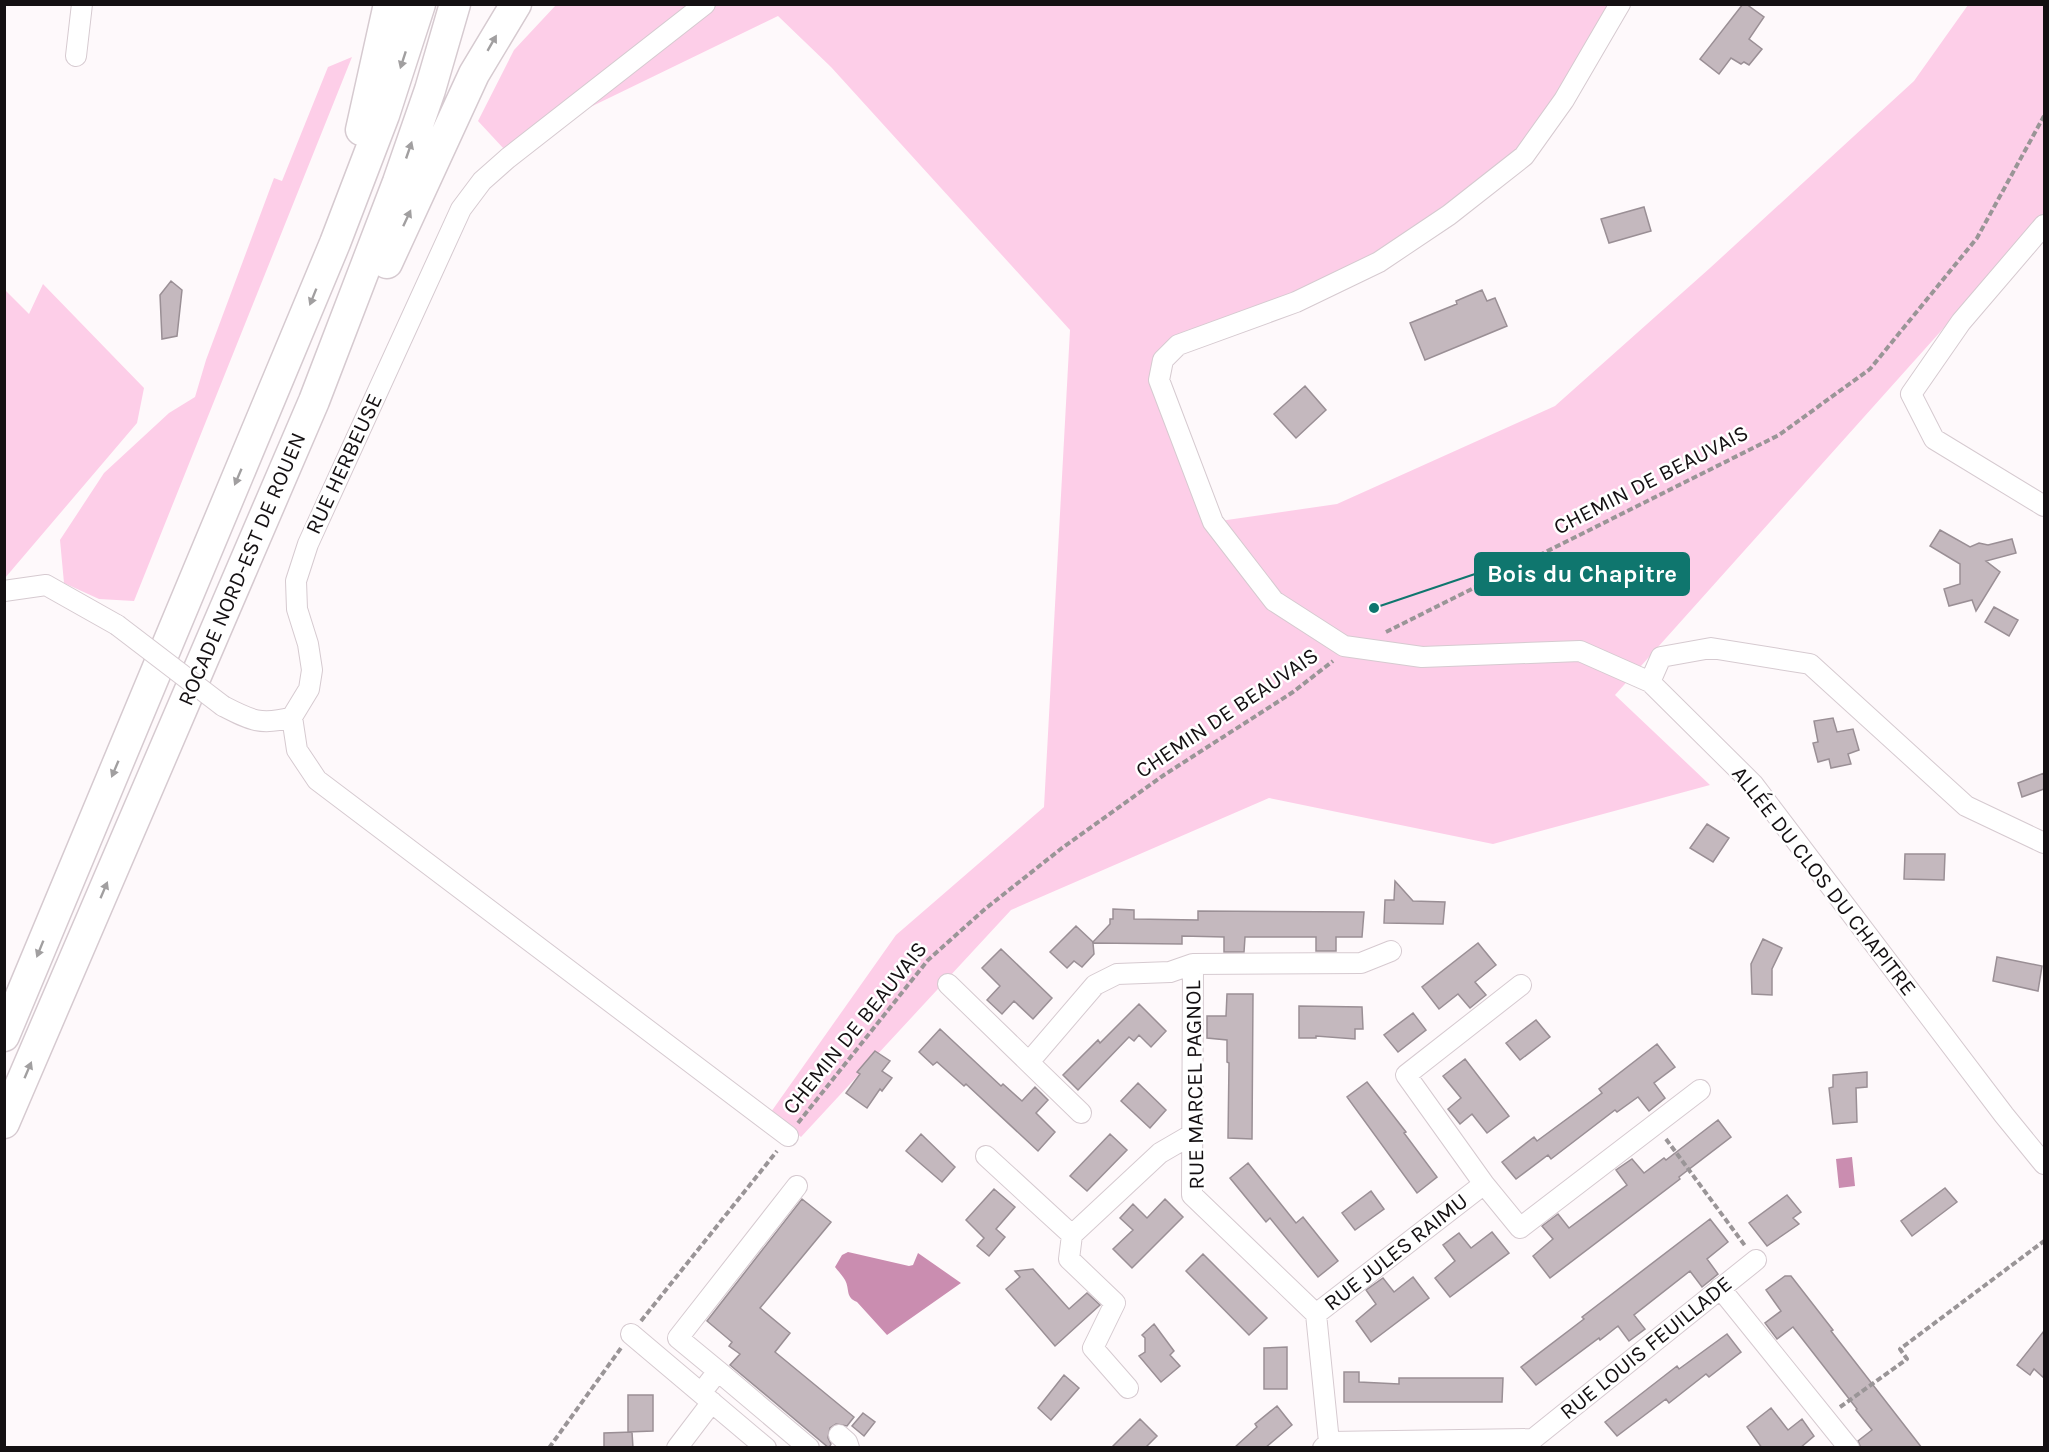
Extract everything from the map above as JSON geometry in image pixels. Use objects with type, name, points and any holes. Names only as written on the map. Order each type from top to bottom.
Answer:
[{"type":"highway","points":[[335,243],[389,4]]},
{"type":"highway","name":"ROCADE NORD-EST DE ROUEN","points":[[4,1036],[335,243],[384,115],[420,4]]},
{"type":"highway","name":"ROCADE NORD-EST DE ROUEN","points":[[4,1123],[314,401],[399,182],[455,4]]},
{"type":"highway","points":[[314,401],[376,285],[474,74],[516,4]]},
{"type":"street","points":[[76,56],[82,4]]},
{"type":"street","name":"RUE HERBEUSE","points":[[292,717],[309,689],[312,670],[308,644],[297,609],[296,581],[308,544],[462,208],[482,181],[508,158],[705,4]]},
{"type":"street","name":"ALLÉE DU CLOS DU CHAPITRE","points":[[1620,4],[1564,100],[1524,156],[1449,215],[1379,262],[1296,302],[1178,345],[1163,360],[1159,380],[1213,522],[1274,601],[1344,646],[1422,657],[1580,651],[1650,682],[1753,784],[2004,1115],[2044,1164]]},
{"type":"street","points":[[2044,225],[1961,322],[1911,394],[1934,439],[2044,506]]},
{"type":"street","points":[[4,591],[46,585],[117,625],[223,706],[251,721],[276,722],[292,717],[297,750],[317,780],[788,1136]]},
{"type":"street","points":[[1650,682],[1661,657],[1711,648],[1810,664],[1966,806],[2044,843]]},
{"type":"street","points":[[1029,1062],[1095,985],[1117,974],[1170,972],[1193,964],[1361,963],[1391,951]]},
{"type":"street","name":"RUE MARCEL PAGNOL","points":[[1193,964],[1192,1195],[1316,1314]]},
{"type":"street","points":[[948,984],[1081,1113]]},
{"type":"street","name":"RUE JULES RAIMU","points":[[1316,1314],[1484,1184],[1406,1075],[1521,985]]},
{"type":"street","points":[[1484,1184],[1520,1228],[1700,1090]]},
{"type":"street","points":[[1128,1388],[1093,1348],[1115,1303],[1069,1259],[1072,1235],[1160,1153],[1191,1135]]},
{"type":"street","points":[[986,1156],[1072,1235]]},
{"type":"street","points":[[796,1186],[678,1338],[809,1448]]},
{"type":"street","name":"RUE LOUIS FEUILLADE","points":[[1326,1445],[1533,1443],[1756,1260]]},
{"type":"street","points":[[1720,1288],[1849,1448]]},
{"type":"street","points":[[1316,1314],[1326,1445]]},
{"type":"street","points":[[631,1334],[766,1448]]},
{"type":"street","points":[[677,1448],[707,1397],[718,1371]]},
{"type":"path","name":"CHEMIN DE BEAUVAIS","points":[[1377,635],[1395,630],[1401,624],[1779,435],[1870,369],[1977,238],[2044,117]]},
{"type":"path","name":"CHEMIN DE BEAUVAIS","points":[[549,1448],[631,1334],[928,960],[985,909],[1062,848],[1164,775],[1293,692],[1340,656],[1344,646]]},
{"type":"path","points":[[1655,1124],[1756,1260]]},
{"type":"path","points":[[1825,1418],[1907,1359],[1900,1349],[2044,1241]]},
{"type":"shaded area","points":[[556,5],[1620,5],[1524,156],[1379,262],[1178,345],[1159,380],[1213,522],[1337,504],[1555,406],[1914,81],[1968,5],[2044,5],[2044,216],[1615,695],[1710,785],[1493,844],[1269,798],[1011,910],[801,1137],[771,1112],[896,935],[1044,807],[1070,330],[831,67],[778,16],[504,149],[478,121],[514,50]]},
{"type":"shaded area","points":[[352,57],[134,601],[99,599],[64,583],[60,540],[104,473],[169,413],[195,397],[206,360],[274,178],[282,181],[328,67]]},
{"type":"shaded area","points":[[43,284],[144,388],[137,423],[5,578],[5,290],[29,314]]},
{"type":"shaded area","points":[[1852,1157],[1855,1186],[1839,1188],[1836,1159]]},
{"type":"shaded area","points":[[848,1252],[909,1266],[913,1265],[918,1253],[961,1283],[887,1335],[851,1298],[845,1280],[835,1267],[842,1255]]},
{"type":"building","points":[[1743,4],[1764,17],[1749,39],[1762,49],[1749,65],[1744,62],[1741,64],[1731,58],[1719,74],[1700,59]]},
{"type":"building","points":[[1644,207],[1651,231],[1609,243],[1601,219]]},
{"type":"building","points":[[171,281],[182,290],[177,336],[162,339],[160,295]]},
{"type":"building","points":[[1482,290],[1487,301],[1495,298],[1507,326],[1425,360],[1410,323],[1457,304],[1456,301]]},
{"type":"building","points":[[1305,386],[1326,410],[1296,438],[1274,414]]},
{"type":"building","points":[[1940,530],[1970,547],[1979,543],[1988,545],[2012,539],[2016,553],[1986,561],[2000,572],[1976,611],[1972,600],[1949,606],[1944,589],[1960,584],[1960,564],[1930,546]]},
{"type":"building","points":[[1994,607],[2018,620],[2009,636],[1985,622]]},
{"type":"building","points":[[1833,718],[1837,732],[1853,729],[1859,750],[1848,754],[1851,764],[1831,768],[1829,759],[1818,762],[1813,743],[1818,742],[1814,721]]},
{"type":"building","points":[[2044,773],[2044,789],[2022,797],[2018,783]]},
{"type":"building","points":[[1707,824],[1729,838],[1713,862],[1690,848]]},
{"type":"building","points":[[1905,854],[1945,854],[1944,880],[1904,879]]},
{"type":"building","points":[[1395,881],[1413,901],[1445,902],[1443,924],[1384,923],[1385,900],[1394,900]]},
{"type":"building","points":[[1113,909],[1134,910],[1134,919],[1198,920],[1198,911],[1364,912],[1362,937],[1336,937],[1336,951],[1316,951],[1316,937],[1245,937],[1244,952],[1224,952],[1224,937],[1182,936],[1182,944],[1093,943],[1094,954],[1082,967],[1074,961],[1067,968],[1050,952],[1076,926],[1093,942],[1110,924],[1110,919],[1113,919]]},
{"type":"building","points":[[1763,939],[1782,948],[1772,969],[1772,995],[1752,994],[1751,964]]},
{"type":"building","points":[[1478,943],[1496,965],[1475,982],[1486,995],[1470,1008],[1458,994],[1439,1009],[1422,987]]},
{"type":"building","points":[[1001,949],[1052,998],[1033,1019],[1014,1001],[1002,1014],[987,1000],[1000,986],[982,968]]},
{"type":"building","points":[[1997,957],[2042,966],[2038,991],[1993,981]]},
{"type":"building","points":[[1227,994],[1253,994],[1252,1139],[1228,1138],[1227,1040],[1207,1038],[1207,1016],[1226,1016]]},
{"type":"building","points":[[1139,1004],[1166,1031],[1151,1047],[1139,1035],[1134,1041],[1129,1037],[1078,1090],[1063,1075],[1098,1040],[1100,1043]]},
{"type":"building","points":[[1299,1006],[1362,1007],[1363,1029],[1355,1029],[1355,1039],[1316,1036],[1316,1038],[1299,1038]]},
{"type":"building","points":[[1413,1013],[1426,1030],[1398,1052],[1384,1035]]},
{"type":"building","points":[[1536,1020],[1550,1037],[1520,1060],[1506,1043]]},
{"type":"building","points":[[940,1029],[1001,1086],[1003,1084],[1022,1101],[1035,1087],[1048,1100],[1036,1113],[1055,1132],[1038,1151],[966,1084],[964,1086],[937,1062],[933,1065],[919,1052]]},
{"type":"building","points":[[1657,1044],[1675,1067],[1654,1083],[1665,1098],[1649,1111],[1638,1097],[1617,1112],[1615,1110],[1551,1159],[1548,1155],[1516,1179],[1502,1162],[1534,1137],[1537,1141],[1602,1093],[1599,1089]]},
{"type":"building","points":[[875,1051],[890,1061],[882,1071],[892,1078],[882,1091],[880,1089],[867,1108],[846,1093],[860,1074],[857,1072]]},
{"type":"building","points":[[1465,1059],[1509,1116],[1487,1133],[1472,1114],[1460,1124],[1448,1109],[1461,1098],[1443,1076]]},
{"type":"building","points":[[1867,1072],[1867,1087],[1856,1088],[1857,1122],[1833,1124],[1829,1088],[1833,1087],[1833,1075]]},
{"type":"building","points":[[1367,1082],[1437,1177],[1417,1193],[1347,1097]]},
{"type":"building","points":[[1138,1083],[1166,1110],[1150,1128],[1121,1101]]},
{"type":"building","points":[[1718,1120],[1731,1137],[1550,1278],[1533,1256],[1553,1239],[1542,1226],[1558,1214],[1569,1228],[1627,1185],[1616,1170],[1632,1159],[1644,1173],[1664,1158],[1666,1160]]},
{"type":"building","points":[[921,1134],[955,1167],[942,1182],[906,1151]]},
{"type":"building","points":[[1110,1134],[1127,1150],[1087,1191],[1070,1176]]},
{"type":"building","points":[[1248,1163],[1296,1223],[1303,1217],[1338,1261],[1318,1277],[1270,1218],[1266,1222],[1230,1178]]},
{"type":"building","points":[[1945,1188],[1957,1202],[1912,1236],[1901,1221]]},
{"type":"building","points":[[994,1189],[1015,1207],[996,1229],[1005,1237],[989,1256],[977,1246],[984,1238],[966,1220]]},
{"type":"building","points":[[1371,1191],[1384,1209],[1355,1230],[1342,1213]]},
{"type":"building","points":[[1787,1195],[1801,1212],[1793,1218],[1799,1224],[1767,1246],[1749,1223]]},
{"type":"building","points":[[802,1199],[831,1222],[760,1308],[790,1333],[775,1352],[854,1417],[847,1426],[836,1424],[830,1428],[829,1448],[730,1365],[740,1354],[729,1346],[732,1342],[707,1321]]},
{"type":"building","points":[[1165,1199],[1183,1217],[1132,1268],[1113,1249],[1133,1230],[1120,1218],[1133,1204],[1147,1218]]},
{"type":"building","points":[[1710,1219],[1728,1242],[1707,1259],[1718,1274],[1702,1287],[1690,1271],[1634,1315],[1645,1329],[1629,1341],[1618,1326],[1536,1385],[1521,1367]]},
{"type":"building","points":[[1492,1232],[1509,1253],[1450,1297],[1435,1278],[1455,1261],[1443,1245],[1459,1233],[1471,1248]]},
{"type":"building","points":[[1203,1254],[1267,1318],[1249,1335],[1186,1271]]},
{"type":"building","points":[[1033,1269],[1069,1309],[1087,1293],[1100,1305],[1055,1346],[1006,1289],[1020,1277],[1015,1271]]},
{"type":"building","points":[[1785,1276],[1791,1276],[1922,1448],[1861,1448],[1858,1441],[1872,1430],[1857,1409],[1793,1327],[1777,1339],[1765,1323],[1781,1311],[1766,1290]]},
{"type":"building","points":[[1413,1277],[1429,1298],[1371,1342],[1356,1321],[1376,1304],[1366,1290],[1383,1278],[1394,1292]]},
{"type":"building","points":[[1154,1324],[1174,1351],[1170,1355],[1180,1366],[1161,1382],[1139,1356],[1145,1352],[1145,1338],[1142,1335]]},
{"type":"building","points":[[2044,1331],[2044,1378],[2034,1369],[2030,1375],[2017,1365]]},
{"type":"building","points":[[1727,1334],[1741,1352],[1709,1377],[1706,1374],[1669,1403],[1666,1399],[1617,1436],[1605,1422],[1677,1366],[1679,1369]]},
{"type":"building","points":[[1287,1347],[1287,1389],[1264,1389],[1264,1348]]},
{"type":"building","points":[[1344,1372],[1359,1372],[1359,1382],[1399,1384],[1399,1378],[1503,1378],[1502,1402],[1344,1402]]},
{"type":"building","points":[[1064,1375],[1079,1388],[1051,1420],[1038,1408]]},
{"type":"building","points":[[628,1395],[653,1395],[653,1431],[628,1432]]},
{"type":"building","points":[[1277,1406],[1292,1425],[1265,1448],[1234,1448],[1257,1427],[1255,1424]]},
{"type":"building","points":[[1771,1408],[1788,1430],[1802,1419],[1814,1436],[1800,1448],[1762,1448],[1747,1427]]},
{"type":"building","points":[[863,1413],[875,1422],[864,1436],[852,1426]]},
{"type":"building","points":[[1140,1419],[1157,1436],[1145,1448],[1111,1448]]},
{"type":"building","points":[[632,1432],[633,1448],[604,1448],[604,1433]]},
{"type":"place","name":"Bois du Chapitre","points":[[1374,608]]}]
